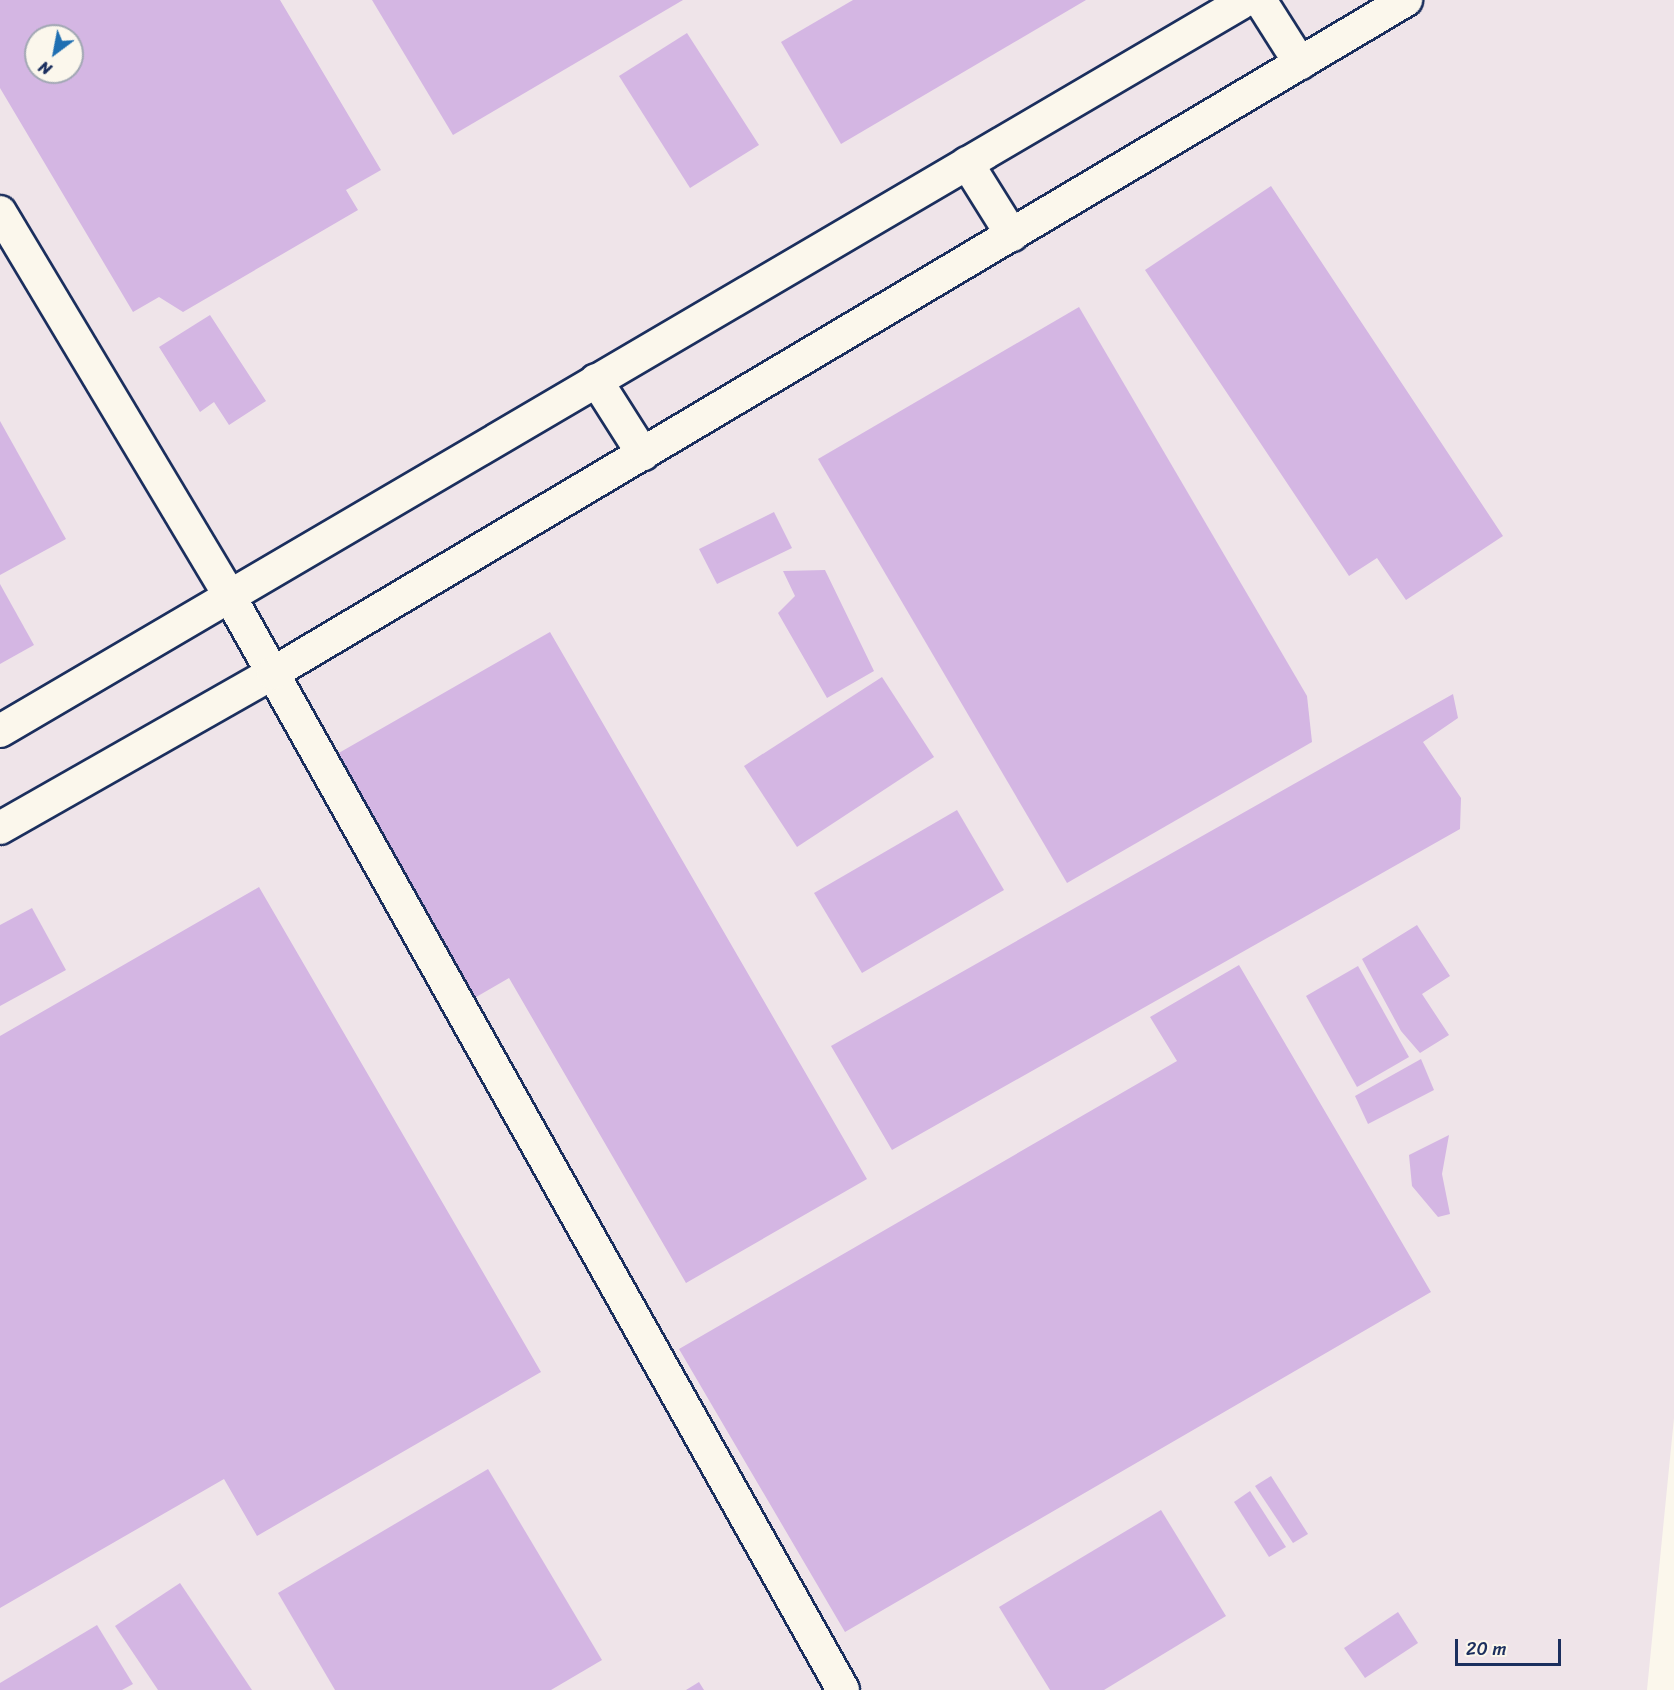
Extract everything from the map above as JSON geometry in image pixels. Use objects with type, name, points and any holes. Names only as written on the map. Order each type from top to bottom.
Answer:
[{"type":"street","points":[[0,731],[1246,0]]},
{"type":"street","points":[[1260,0],[1300,63]]},
{"type":"street","points":[[0,828],[273,673],[1406,0]]},
{"type":"street","points":[[967,163],[1012,235]]},
{"type":"street","points":[[0,212],[230,597],[843,1690]]},
{"type":"street","points":[[596,380],[643,454]]},
{"type":"shaded area","points":[[0,0],[1674,0],[1674,1418],[1647,1690],[0,1690]]},
{"type":"building","points":[[0,0],[280,0],[381,170],[346,190],[358,210],[183,312],[159,297],[133,312],[0,88]]},
{"type":"building","points":[[372,0],[683,0],[453,135]]},
{"type":"building","points":[[853,0],[1086,0],[841,144],[781,42]]},
{"type":"building","points":[[687,33],[759,145],[690,188],[619,76]]},
{"type":"building","points":[[1271,186],[1503,536],[1406,600],[1377,558],[1349,576],[1145,270]]},
{"type":"building","points":[[1079,307],[1307,696],[1312,742],[1067,883],[818,459]]},
{"type":"building","points":[[210,315],[266,401],[229,425],[214,402],[200,412],[159,347]]},
{"type":"building","points":[[0,421],[66,539],[0,575]]},
{"type":"building","points":[[774,512],[792,548],[717,584],[699,549]]},
{"type":"building","points":[[825,570],[874,671],[827,698],[778,613],[795,596],[783,571]]},
{"type":"building","points":[[0,584],[34,645],[0,664]]},
{"type":"building","points":[[550,632],[867,1179],[686,1283],[509,978],[471,1000],[330,758]]},
{"type":"building","points":[[882,677],[934,757],[797,847],[744,766]]},
{"type":"building","points":[[1453,694],[1458,718],[1423,742],[1461,798],[1460,829],[892,1150],[831,1046]]},
{"type":"building","points":[[957,810],[1004,890],[862,973],[814,893]]},
{"type":"building","points":[[259,887],[541,1372],[257,1536],[224,1479],[0,1608],[0,1036]]},
{"type":"building","points":[[32,908],[66,970],[0,1006],[0,925]]},
{"type":"building","points":[[1417,925],[1450,976],[1422,994],[1449,1035],[1420,1053],[1401,1031],[1362,959]]},
{"type":"building","points":[[1239,965],[1431,1292],[845,1632],[679,1349],[1177,1061],[1150,1017]]},
{"type":"building","points":[[1358,966],[1409,1057],[1357,1087],[1306,996]]},
{"type":"building","points":[[1421,1059],[1434,1090],[1368,1124],[1355,1096]]},
{"type":"building","points":[[1449,1135],[1442,1174],[1450,1214],[1438,1217],[1412,1186],[1409,1155]]},
{"type":"building","points":[[488,1469],[602,1660],[551,1690],[335,1690],[278,1593]]},
{"type":"building","points":[[1271,1476],[1308,1534],[1293,1543],[1255,1486]]},
{"type":"building","points":[[1250,1491],[1286,1547],[1269,1557],[1234,1502]]},
{"type":"building","points":[[1161,1510],[1226,1616],[1104,1690],[1050,1690],[999,1607]]},
{"type":"building","points":[[180,1583],[252,1690],[158,1690],[115,1626]]},
{"type":"building","points":[[1398,1612],[1418,1643],[1365,1678],[1344,1648]]},
{"type":"building","points":[[97,1625],[133,1684],[122,1690],[0,1690],[0,1683]]},
{"type":"building","points":[[699,1682],[704,1690],[686,1690]]}]
